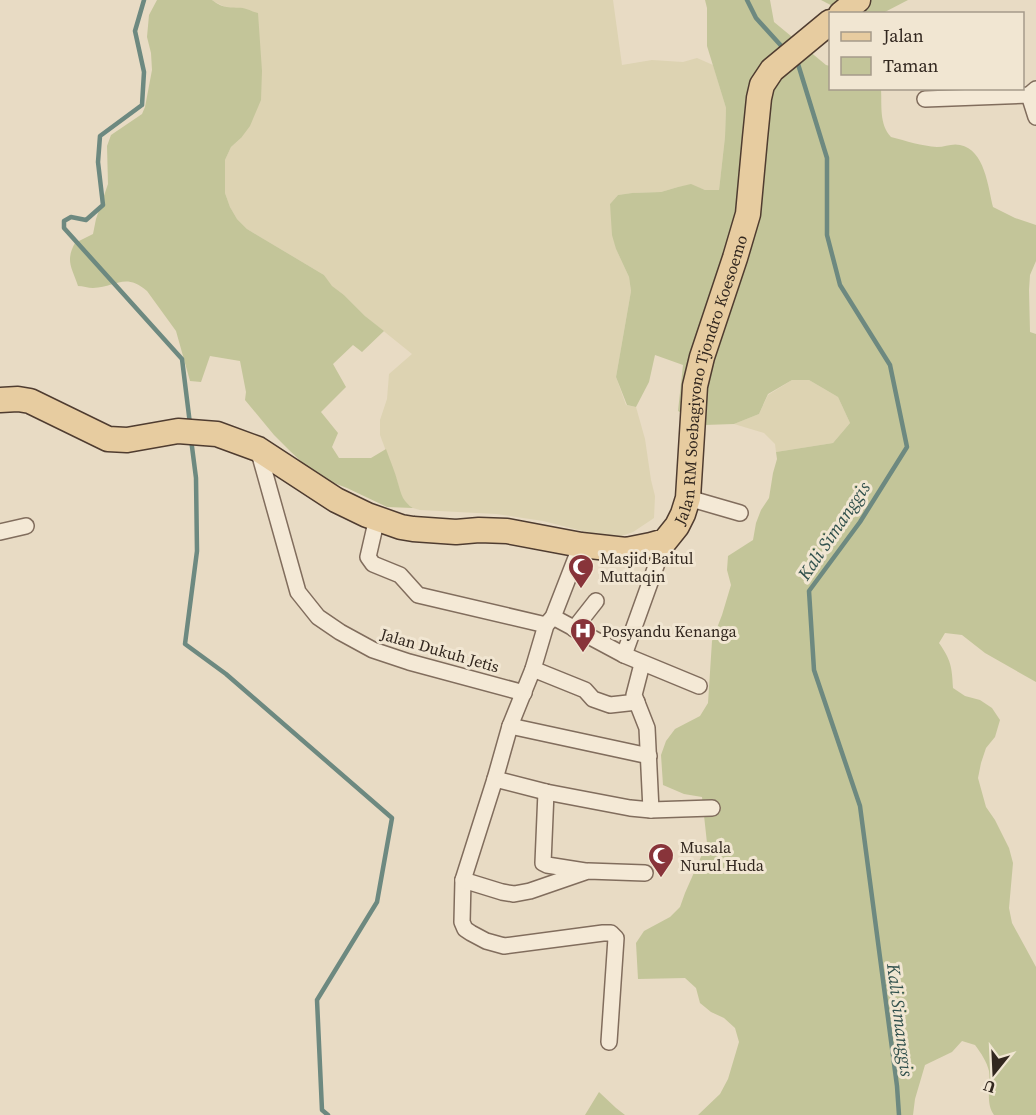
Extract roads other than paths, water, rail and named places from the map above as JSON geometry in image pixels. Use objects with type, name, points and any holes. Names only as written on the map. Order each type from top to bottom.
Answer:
[{"type":"main road","points":[[843,12],[858,0]]},
{"type":"main road","name":"Jalan RM Soebagiyono Tjondro Koesoemo","points":[[0,400],[30,401],[108,439],[127,440],[178,431],[217,434],[258,449],[336,500],[401,527],[456,532],[507,531],[581,545],[626,550],[665,541],[683,514],[688,498],[695,386],[702,357],[748,214],[762,85],[772,70],[829,24]]},
{"type":"street","points":[[925,99],[1033,92],[1036,117]]},
{"type":"street","name":"Jalan Dukuh Jetis","points":[[258,449],[298,592],[318,617],[373,650],[524,693]]},
{"type":"street","points":[[688,498],[740,513]]},
{"type":"street","points":[[377,518],[368,557],[373,564],[400,576],[418,595],[549,621],[574,629],[642,664],[699,686]]},
{"type":"street","points":[[0,532],[26,526]]},
{"type":"street","points":[[624,655],[665,541]]},
{"type":"street","points":[[581,545],[549,621],[510,726],[464,880],[462,922],[465,929],[486,941],[504,946],[610,933],[616,938],[609,1042]]},
{"type":"street","points":[[574,629],[596,601]]},
{"type":"street","points":[[642,664],[634,695],[647,728],[651,810]]},
{"type":"street","points":[[533,669],[585,690],[593,699],[610,705],[637,702]]},
{"type":"street","points":[[510,726],[649,756]]},
{"type":"street","points":[[495,779],[546,792],[630,808],[651,810],[712,808]]},
{"type":"street","points":[[546,792],[543,862],[547,865],[588,871],[645,873]]},
{"type":"street","points":[[464,880],[514,894],[530,891],[588,871]]},
{"type":"waterway","points":[[144,0],[135,31],[144,72],[142,105],[100,136],[98,162],[103,205],[86,220],[71,217],[64,221],[64,228],[182,359],[190,424]]},
{"type":"waterway","name":"Kali Simanggis","points":[[747,0],[756,18],[785,50]]},
{"type":"waterway","name":"Kali Simanggis","points":[[795,61],[798,64],[827,158],[827,235],[840,285],[890,365],[907,447],[860,522],[809,591],[814,670],[860,806],[899,1115]]},
{"type":"waterway","points":[[191,439],[196,478],[197,551],[185,644],[226,674],[392,818],[377,902],[317,1000],[322,1110],[328,1115]]},
{"type":"place","name":"Masjid Baitul Muttaqin","points":[[581,590]]},
{"type":"place","name":"Posyandu Kenanga","points":[[583,654]]},
{"type":"place","name":"Musala Nurul Huda","points":[[661,879]]}]
